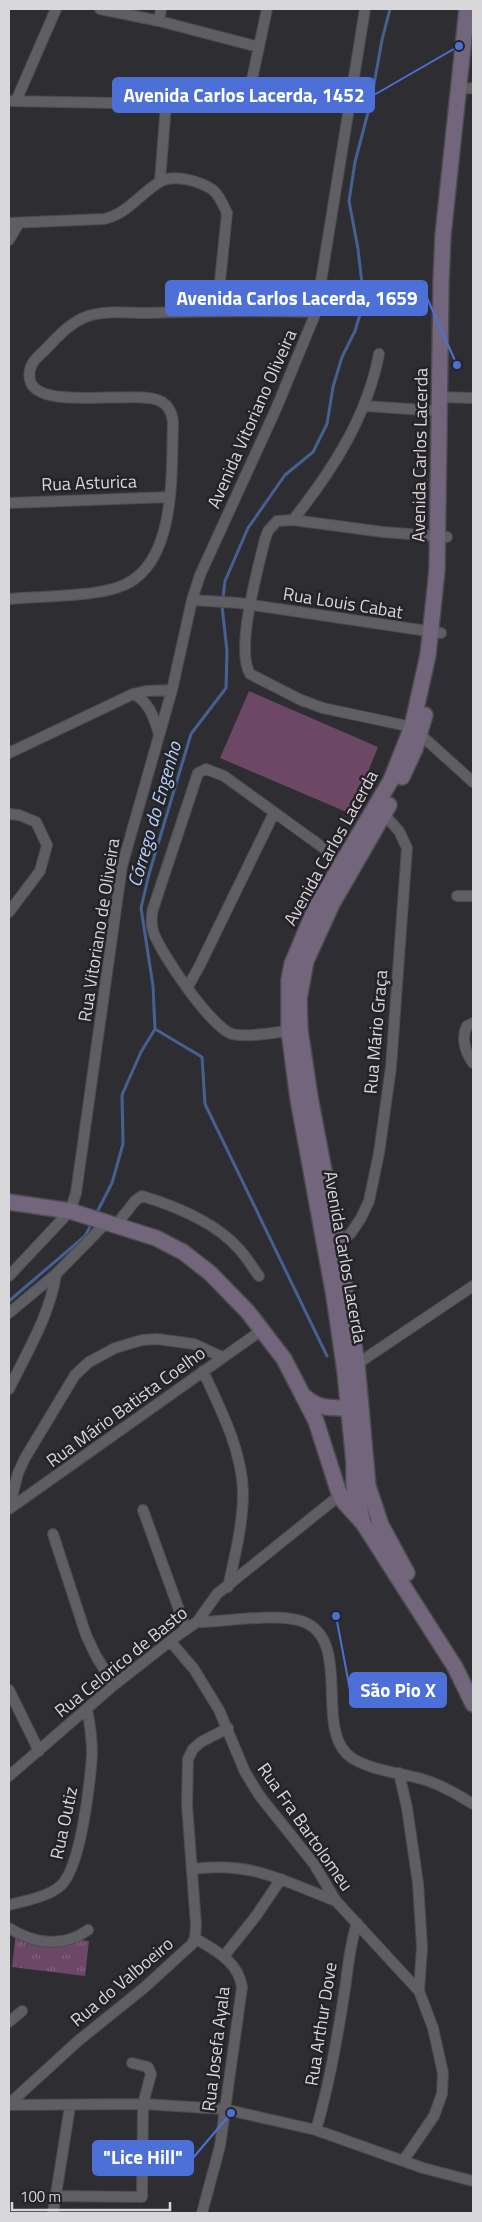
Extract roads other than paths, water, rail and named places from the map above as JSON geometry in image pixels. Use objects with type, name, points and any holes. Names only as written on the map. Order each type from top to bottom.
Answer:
[{"type":"main road","name":"Avenida Carlos Lacerda","points":[[466,88],[467,9]]},
{"type":"main road","name":"Avenida Carlos Lacerda","points":[[473,37],[443,235],[442,536],[437,633],[423,683],[416,730],[391,780],[380,811],[346,865],[316,907],[292,964],[288,998],[295,1030],[298,1099],[332,1248],[351,1365],[363,1419],[363,1523],[455,1667],[473,1704]]},
{"type":"main road","points":[[9,1202],[73,1212],[156,1238],[183,1252],[222,1284],[262,1330],[284,1359],[317,1424],[340,1495],[363,1523]]},
{"type":"main road","name":"Avenida Carlos Lacerda","points":[[351,1365],[343,1408],[354,1463],[362,1491],[390,1542],[473,1681]]},
{"type":"main road","points":[[304,1396],[314,1405],[325,1409],[343,1408],[356,1412],[363,1419]]},
{"type":"main road","points":[[317,1424],[343,1408]]},
{"type":"main road","points":[[333,1470],[340,1481],[362,1491]]},
{"type":"street","points":[[56,9],[12,101],[166,104],[231,102],[246,93],[254,75],[267,9]]},
{"type":"street","points":[[100,9],[159,21],[259,47]]},
{"type":"street","points":[[159,21],[161,9]]},
{"type":"street","name":"Avenida Vitoriano Oliveira","points":[[192,600],[200,575],[276,409],[316,312],[365,9]]},
{"type":"street","points":[[160,181],[166,104]]},
{"type":"street","points":[[9,240],[14,223],[111,218],[128,208],[160,181],[182,180],[200,183],[214,191],[222,200],[227,213],[217,311]]},
{"type":"street","points":[[9,599],[104,591],[124,585],[149,566],[156,554],[170,497],[173,422],[172,413],[161,401],[146,398],[61,398],[37,390],[31,384],[30,367],[33,362],[64,330],[77,321],[98,314],[217,311],[316,312]]},
{"type":"street","points":[[293,520],[332,465],[355,428],[365,406],[379,354]]},
{"type":"street","points":[[365,406],[443,402],[473,398]]},
{"type":"street","name":"Rua Asturica","points":[[9,503],[170,497]]},
{"type":"street","points":[[442,536],[293,520],[276,522],[268,531],[251,604],[244,658],[250,674],[301,700],[323,708],[416,730],[473,782]]},
{"type":"street","name":"Rua Louis Cabat","points":[[192,600],[239,602],[437,633]]},
{"type":"street","name":"Rua Vitoriano de Oliveira","points":[[73,1212],[122,866],[172,690],[192,600]]},
{"type":"street","points":[[9,753],[133,694],[146,691],[172,690]]},
{"type":"street","points":[[133,694],[143,700],[149,708],[159,735]]},
{"type":"street","points":[[295,1030],[243,1035],[227,1032],[214,1023],[187,988],[158,944],[151,923],[153,909],[198,772],[206,769],[224,776],[346,865]]},
{"type":"street","name":"Rua Mário Graça","points":[[332,1248],[351,1233],[369,1202],[379,1153],[391,1067],[407,848],[404,839],[380,811]]},
{"type":"street","points":[[187,988],[274,813]]},
{"type":"street","points":[[9,814],[34,820],[43,833],[47,845],[43,863],[9,912]]},
{"type":"street","points":[[457,896],[473,896]]},
{"type":"street","points":[[473,1023],[468,1026],[464,1037],[466,1048],[473,1062]]},
{"type":"street","points":[[9,1313],[56,1274],[108,1222],[142,1196],[167,1204],[216,1230],[237,1247],[259,1276]]},
{"type":"street","points":[[9,1276],[73,1212]]},
{"type":"street","points":[[9,1388],[48,1308],[56,1274]]},
{"type":"street","points":[[351,1365],[473,1286]]},
{"type":"street","name":"Rua Mário Batista Coelho","points":[[9,1508],[262,1330]]},
{"type":"street","points":[[9,1508],[24,1458],[76,1375],[89,1362],[115,1348],[142,1340],[158,1339],[194,1344],[222,1357]]},
{"type":"street","points":[[202,1371],[231,1437],[243,1489],[240,1525],[228,1587]]},
{"type":"street","points":[[340,1495],[362,1491]]},
{"type":"street","name":"Rua Celorico de Basto","points":[[9,1776],[114,1685],[197,1622],[217,1594],[340,1495]]},
{"type":"street","points":[[143,1510],[186,1629]]},
{"type":"street","points":[[53,1534],[86,1635],[96,1656],[114,1685]]},
{"type":"street","points":[[197,1622],[285,1618],[304,1622],[313,1628],[326,1647],[335,1731],[340,1747],[352,1759],[360,1763],[432,1782],[473,1804]]},
{"type":"street","name":"Rua Fra Bartolomeu","points":[[170,1641],[194,1669],[220,1710],[245,1772],[259,1795],[314,1864],[336,1901],[419,1991]]},
{"type":"street","points":[[9,1690],[41,1750]]},
{"type":"street","name":"Rua Outiz","points":[[9,1905],[48,1893],[60,1887],[73,1866],[89,1789],[92,1753],[87,1709]]},
{"type":"street","name":"Rua do Valboeiro","points":[[9,2104],[78,2041],[165,1969],[192,1944],[195,1938],[193,1869],[187,1805],[188,1759],[193,1749],[201,1742],[228,1728]]},
{"type":"street","points":[[399,1773],[418,1883],[422,1947],[419,1991],[442,2063],[443,2085],[440,2103],[434,2116],[403,2161]]},
{"type":"street","points":[[193,1869],[237,1867],[263,1872],[336,1901]]},
{"type":"street","points":[[224,1956],[256,1916],[281,1879]]},
{"type":"street","name":"Rua Arthur Dove","points":[[316,2130],[325,2101],[344,1993],[350,1945],[357,1923]]},
{"type":"street","points":[[9,1928],[31,1940],[60,1942],[76,1938],[88,1930]]},
{"type":"street","name":"Rua Josefa Ayala","points":[[195,1938],[224,1956],[236,1970],[241,1979],[242,1987],[220,2146],[202,2213]]},
{"type":"street","points":[[9,2022],[22,2011]]},
{"type":"street","points":[[55,2196],[142,2198],[143,2104],[151,2070],[132,2063]]},
{"type":"street","points":[[9,2104],[70,2106],[143,2104],[224,2109],[316,2130],[403,2161],[473,2181]]},
{"type":"street","points":[[53,2213],[70,2106]]},
{"type":"waterway","name":"Córrego do Engenho","points":[[95,1216],[112,1183],[123,1144],[122,1095],[141,1052],[155,1029],[153,986],[141,908],[149,874],[191,734],[226,688],[227,651],[222,606],[225,581],[248,528],[285,475],[313,452],[327,424],[333,387],[342,357],[355,331],[364,301],[358,249],[349,201],[355,162],[371,101],[382,40],[390,9]]},
{"type":"waterway","points":[[155,1029],[202,1057],[205,1104],[327,1356]]},
{"type":"waterway","name":"Córrego do Engenho","points":[[9,1301],[85,1236],[92,1223]]},
{"type":"place","name":"Avenida Carlos Lacerda, 1452","points":[[459,46]]},
{"type":"place","name":"Avenida Carlos Lacerda, 1659","points":[[457,365]]},
{"type":"place","name":"São Pio X","points":[[336,1616]]},
{"type":"place","name":"\"Lice Hill\"","points":[[231,2113]]}]
